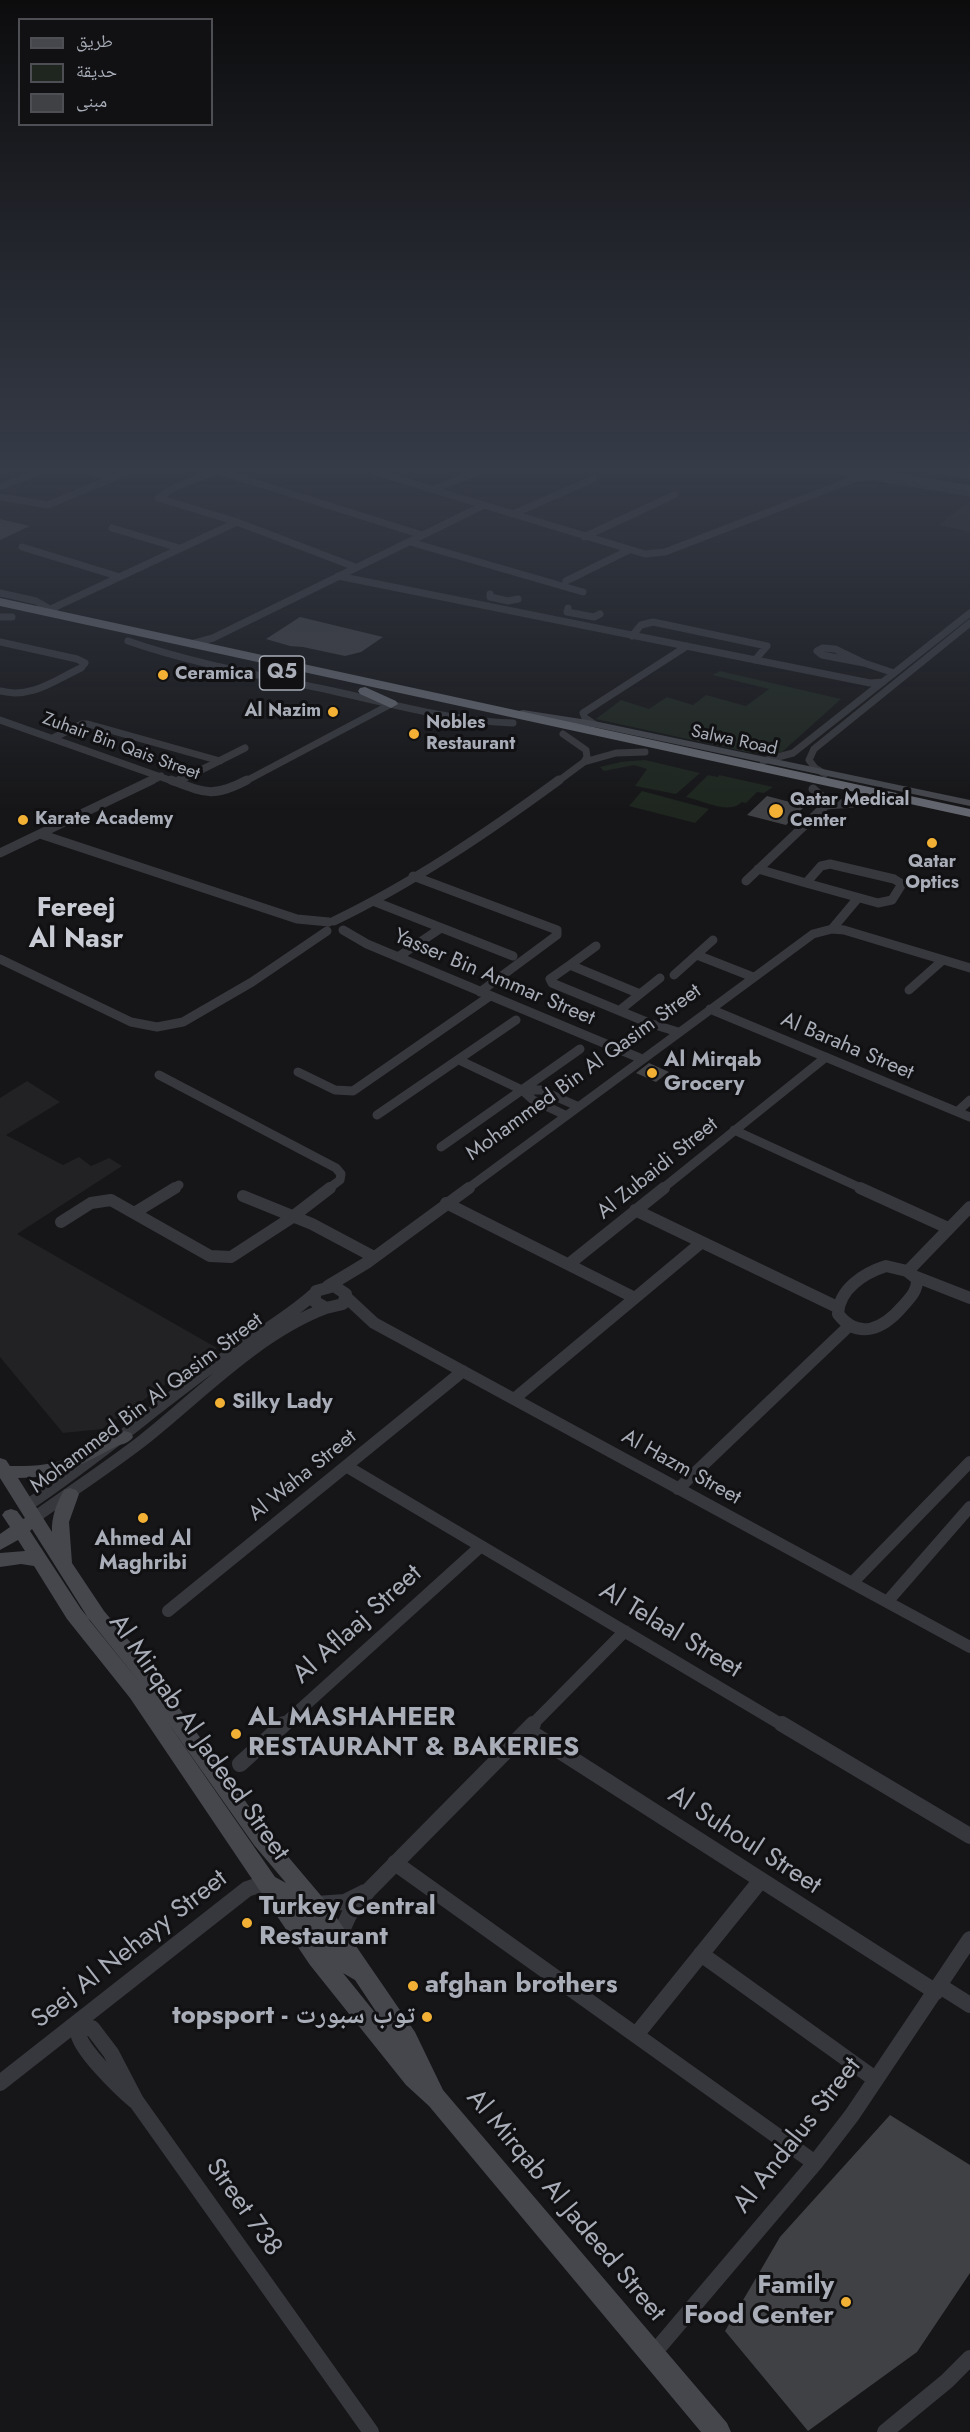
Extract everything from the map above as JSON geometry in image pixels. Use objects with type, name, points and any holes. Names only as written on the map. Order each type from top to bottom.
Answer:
[{"type":"highway","name":"Salwa Road","points":[[0,602],[56,612],[191,644],[212,643],[489,708],[970,813]]},
{"type":"highway","name":"Salwa Road","points":[[4,616],[365,691],[970,823]]},
{"type":"highway","points":[[365,691],[391,704]]},
{"type":"street","points":[[56,612],[66,602],[102,585]]},
{"type":"street","points":[[212,643],[320,585]]},
{"type":"street","points":[[384,585],[870,683],[883,682]]},
{"type":"street","points":[[560,585],[583,592]]},
{"type":"street","name":"Salwa Road","points":[[0,593],[40,603],[56,612]]},
{"type":"street","points":[[490,594],[502,600],[518,599]]},
{"type":"street","points":[[494,608],[502,600]]},
{"type":"street","points":[[40,603],[66,602]]},
{"type":"street","points":[[568,608],[567,612],[581,615],[594,617],[600,614]]},
{"type":"street","points":[[764,761],[791,754],[970,613]]},
{"type":"street","points":[[570,623],[581,615]]},
{"type":"street","points":[[632,636],[641,625],[653,622],[767,646],[755,660]]},
{"type":"street","points":[[809,760],[814,749],[970,623]]},
{"type":"street","name":"Salwa Road","points":[[128,641],[171,656],[391,704],[477,722],[513,723]]},
{"type":"street","points":[[0,642],[77,659],[85,663],[81,668],[26,694],[15,695],[0,691]]},
{"type":"street","points":[[594,724],[585,718],[583,713],[687,646]]},
{"type":"street","points":[[864,663],[822,655],[817,651],[823,648],[834,649],[864,663],[894,673]]},
{"type":"street","points":[[850,679],[867,684],[873,689]]},
{"type":"street","name":"Zuhair Bin Qais Street","points":[[0,720],[208,793],[221,793],[391,704]]},
{"type":"street","name":"Salwa Road","points":[[489,708],[594,724],[965,803]]},
{"type":"street","points":[[53,738],[88,724],[220,760]]},
{"type":"street","points":[[563,734],[586,750],[584,762]]},
{"type":"street","points":[[177,782],[244,748]]},
{"type":"street","points":[[0,959],[132,1022],[161,1028],[191,1018],[290,957],[298,956],[371,902],[507,817],[584,762],[616,753],[645,752]]},
{"type":"street","points":[[791,754],[790,758],[795,761],[809,760]]},
{"type":"street","points":[[809,760],[815,768],[825,774]]},
{"type":"street","points":[[0,854],[161,776]]},
{"type":"street","points":[[746,881],[826,805],[823,798],[813,789]]},
{"type":"street","name":"Salwa Road","points":[[826,805],[869,802]]},
{"type":"street","name":"Yasser Bin Ammar Street","points":[[40,834],[297,919],[335,929],[642,1059]]},
{"type":"street","points":[[758,869],[806,883],[878,903],[888,903],[892,900],[902,884],[894,879],[830,864],[821,866],[806,883]]},
{"type":"street","points":[[413,876],[558,930],[557,935],[480,992]]},
{"type":"street","points":[[858,897],[832,929],[856,933],[970,968]]},
{"type":"street","points":[[371,902],[513,956]]},
{"type":"street","points":[[398,957],[441,928]]},
{"type":"street","name":"Mohammed Bin Al Qasim Street","points":[[328,1286],[370,1260],[813,934],[832,929]]},
{"type":"street","points":[[674,975],[713,940]]},
{"type":"street","points":[[596,946],[550,981],[676,1034]]},
{"type":"street","points":[[697,955],[753,977]]},
{"type":"street","points":[[909,990],[943,960]]},
{"type":"street","points":[[570,965],[640,994]]},
{"type":"street","points":[[620,1010],[660,978]]},
{"type":"street","points":[[298,1072],[340,1092],[357,1089],[490,996]]},
{"type":"street","name":"Al Baraha Street","points":[[710,1009],[970,1117]]},
{"type":"street","points":[[377,1115],[516,1020]]},
{"type":"street","points":[[441,1147],[580,1049]]},
{"type":"street","name":"Al Zubaidi Street","points":[[569,1264],[826,1057]]},
{"type":"street","points":[[459,1060],[522,1090],[533,1100],[565,1115]]},
{"type":"street","points":[[61,1222],[98,1200],[111,1200],[210,1256],[220,1258],[238,1254],[291,1218],[340,1180],[341,1174],[336,1168],[159,1075]]},
{"type":"street","points":[[522,1090],[541,1090],[577,1106]]},
{"type":"street","points":[[958,1112],[970,1100]]},
{"type":"street","points":[[734,1130],[948,1228]]},
{"type":"street","points":[[134,1213],[179,1185]]},
{"type":"street","points":[[243,1196],[291,1218],[305,1228],[370,1260]]},
{"type":"street","points":[[446,1203],[635,1298]]},
{"type":"street","points":[[911,1273],[948,1228],[970,1207]]},
{"type":"street","points":[[635,1210],[835,1306]]},
{"type":"street","points":[[514,1399],[702,1242]]},
{"type":"street","name":"Mohammed Bin Al Qasim Street","points":[[346,1296],[352,1281],[370,1260]]},
{"type":"street","points":[[835,1306],[853,1286],[875,1268],[886,1266],[911,1273],[970,1298]]},
{"type":"street","points":[[835,1306],[836,1313],[850,1325],[870,1329],[887,1323],[917,1292],[919,1285],[911,1273]]},
{"type":"street","points":[[328,1286],[339,1288],[346,1296],[339,1306],[328,1308],[314,1301],[314,1294],[319,1289],[328,1286]]},
{"type":"street","name":"Mohammed Bin Al Qasim Street","points":[[0,1544],[18,1518],[124,1437],[219,1360],[314,1294]]},
{"type":"street","name":"Al Hazm Street","points":[[346,1296],[358,1311],[374,1323],[970,1647]]},
{"type":"street","name":"Mohammed Bin Al Qasim Street","points":[[18,1518],[70,1494],[155,1430],[204,1387],[287,1327],[305,1316],[328,1308]]},
{"type":"street","name":"Al Hazm Street","points":[[328,1308],[374,1323]]},
{"type":"street","points":[[678,1489],[850,1325]]},
{"type":"street","name":"Al Waha Street","points":[[168,1611],[463,1371]]},
{"type":"street","points":[[3,1468],[35,1472],[60,1468],[79,1460],[109,1442],[124,1437]]},
{"type":"street","points":[[852,1583],[970,1462]]},
{"type":"street","name":"Al Telaal Street","points":[[346,1467],[970,1836]]},
{"type":"street","name":"Al Mirqab Al Jadeed Street","points":[[3,1468],[18,1518],[74,1614],[117,1666],[157,1722],[265,1883],[346,1992],[414,2078],[438,2099],[718,2432]]},
{"type":"street","points":[[66,1568],[60,1522],[70,1494]]},
{"type":"street","points":[[886,1602],[970,1507]]},
{"type":"street","name":"Al Mirqab Al Jadeed Street","points":[[18,1518],[66,1568],[97,1616],[135,1661],[261,1839],[316,1904],[407,2039],[438,2099]]},
{"type":"street","name":"Al Aflaaj Street","points":[[240,1764],[481,1546]]},
{"type":"street","points":[[0,1560],[21,1557],[41,1560]]},
{"type":"street","points":[[339,1937],[349,1915],[368,1891],[625,1631]]},
{"type":"street","name":"Al Suhoul Street","points":[[527,1730],[761,1880],[938,1989],[970,2005]]},
{"type":"street","points":[[395,1863],[815,2163]]},
{"type":"street","points":[[636,2035],[761,1880]]},
{"type":"street","points":[[265,1883],[290,1896],[341,1960],[364,1975]]},
{"type":"street","name":"Seej Al Nehayy Street","points":[[0,2083],[247,1889],[265,1883]]},
{"type":"street","points":[[316,1904],[345,1902],[368,1891]]},
{"type":"street","name":"Al Andalus Street","points":[[653,2354],[815,2163],[852,2115],[970,1939]]},
{"type":"street","points":[[701,1954],[875,2079]]},
{"type":"street","name":"Street 738","points":[[78,2024],[80,2040],[103,2071],[136,2101],[371,2432]]},
{"type":"street","points":[[885,2432],[939,2388],[970,2358]]},
{"type":"shaded area","points":[[27,1081],[60,1102],[6,1135],[63,1165],[79,1157],[91,1166],[109,1158],[122,1166],[17,1234],[217,1348],[102,1429],[63,1433],[0,1357],[0,1098]]},
{"type":"green space","points":[[720,671],[841,699],[782,752],[772,755],[747,752],[596,719],[621,700],[649,709],[667,697],[693,705],[706,695],[746,706],[769,689],[712,675]]},
{"type":"green space","points":[[645,760],[700,773],[676,794],[635,786],[647,769],[634,765],[604,771],[600,767]]},
{"type":"green space","points":[[708,775],[718,777],[719,775],[773,787],[764,793],[757,792],[746,803],[742,802],[730,807],[716,806],[686,797]]},
{"type":"green space","points":[[642,791],[709,809],[695,823],[629,806]]},
{"type":"building","points":[[300,617],[383,637],[361,652],[345,656],[266,639]]},
{"type":"building","name":"Qatar Medical Center","points":[[767,796],[805,806],[786,825],[747,815]]},
{"type":"building","name":"Al Mirqab Grocery","points":[[649,1063],[669,1072],[656,1082],[636,1073]]},
{"type":"building","name":"Family Food Center","points":[[890,2115],[970,2165],[970,2273],[917,2352],[808,2431],[725,2331],[780,2237]]},
{"type":"place","name":"Ceramica","points":[[163,675]]},
{"type":"place","name":"Al Nazim","points":[[333,712]]},
{"type":"place","name":"Nobles Restaurant","points":[[414,734]]},
{"type":"place","name":"Qatar Medical Center","points":[[776,811]]},
{"type":"place","name":"Karate Academy","points":[[23,820]]},
{"type":"place","name":"Qatar Optics","points":[[932,843]]},
{"type":"place","name":"Al Mirqab Grocery","points":[[652,1073]]},
{"type":"place","name":"Silky Lady","points":[[220,1403]]},
{"type":"place","name":"Ahmed Al Maghribi","points":[[143,1518]]},
{"type":"place","name":"AL MASHAHEER RESTAURANT & BAKERIES","points":[[236,1734]]},
{"type":"place","name":"Turkey Central Restaurant","points":[[247,1923]]},
{"type":"place","name":"afghan brothers","points":[[413,1986]]},
{"type":"place","name":"topsport - توب سبورت","points":[[427,2017]]},
{"type":"place","name":"Family Food Center","points":[[846,2302]]},
{"type":"district","name":"Fereej Al Nasr","points":[[76,924]]}]
